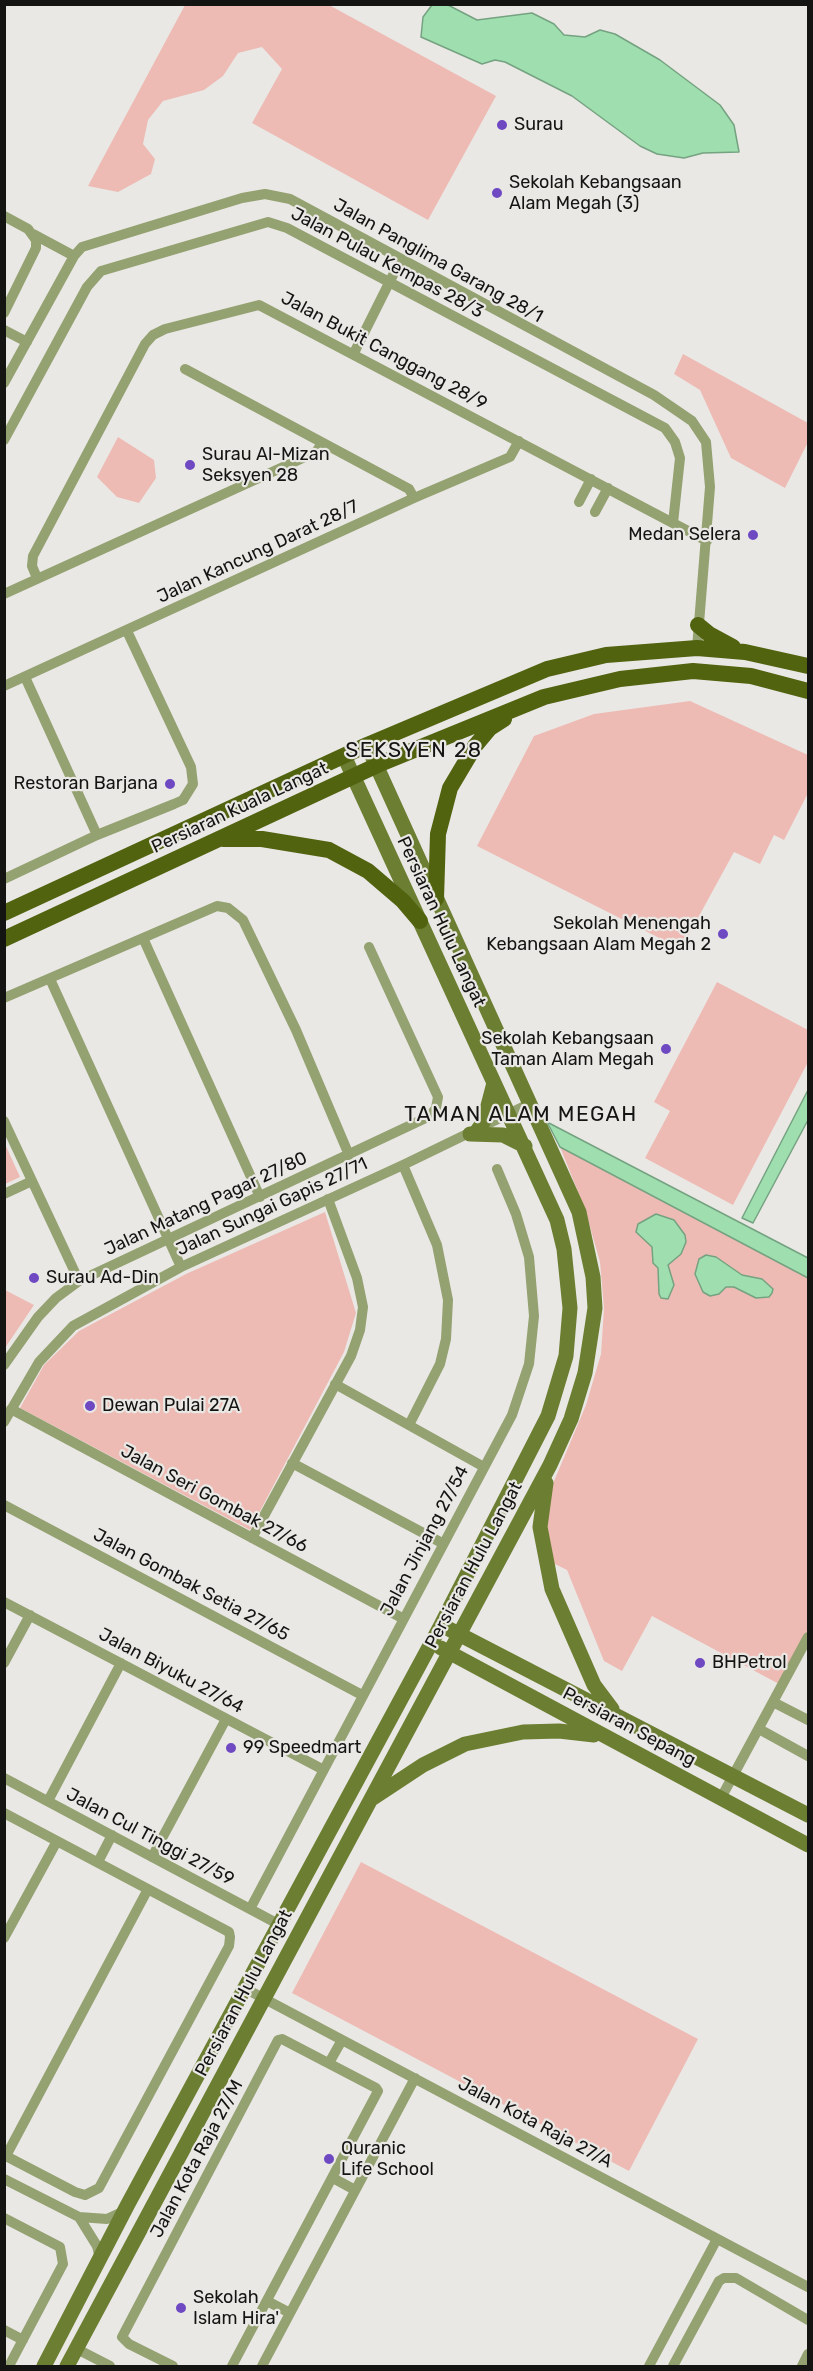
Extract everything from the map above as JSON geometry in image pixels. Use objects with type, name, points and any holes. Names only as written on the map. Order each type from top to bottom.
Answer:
[{"type":"main road","points":[[664,649],[689,636],[698,623],[709,634],[745,652]]},
{"type":"main road","points":[[665,676],[697,648],[751,676]]},
{"type":"main road","name":"Persiaran Kuala Langat","points":[[4,913],[367,745],[547,669],[606,655],[697,648],[745,652],[808,666]]},
{"type":"main road","name":"Persiaran Kuala Langat","points":[[4,939],[376,766],[544,697],[620,679],[665,676],[693,671],[751,676],[808,691]]},
{"type":"main road","points":[[436,899],[438,834],[450,788],[475,746],[490,728],[520,708]]},
{"type":"main road","name":"Persiaran Hulu Langat","points":[[67,2367],[550,1465],[571,1419],[585,1373],[595,1308],[591,1266],[579,1212],[367,745]]},
{"type":"main road","name":"Persiaran Hulu Langat","points":[[44,2367],[128,2204],[441,1625],[548,1416],[566,1356],[570,1308],[564,1249],[557,1220],[344,756]]},
{"type":"main road","points":[[218,839],[262,839],[329,850],[368,870],[403,901],[420,921]]},
{"type":"main road","points":[[494,1083],[490,1105],[473,1132],[495,1133],[513,1138],[525,1146]]},
{"type":"main road","points":[[550,1465],[542,1498],[540,1527],[552,1589],[594,1684],[603,1700],[621,1717]]},
{"type":"main road","name":"Persiaran Sepang","points":[[441,1625],[808,1815]]},
{"type":"main road","name":"Persiaran Sepang","points":[[431,1643],[808,1845]]},
{"type":"main road","points":[[368,1802],[395,1782],[445,1753],[485,1738],[514,1733],[559,1731],[608,1738]]},
{"type":"street","name":"Jalan Panglima Garang 28/1","points":[[74,256],[90,244],[242,198],[266,194],[290,199],[683,412],[700,431],[708,455],[707,541],[697,648]]},
{"type":"street","points":[[4,216],[74,256],[4,383]]},
{"type":"street","name":"Jalan Pulau Kempas 28/3","points":[[4,440],[87,286],[101,271],[268,222],[287,228],[665,428],[675,442],[680,458],[673,523]]},
{"type":"street","points":[[4,313],[33,258],[36,248],[33,234]]},
{"type":"street","points":[[354,353],[401,260]]},
{"type":"street","name":"Jalan Bukit Canggang 28/9","points":[[37,578],[32,566],[33,556],[138,357],[153,335],[228,310],[259,304],[707,541]]},
{"type":"street","points":[[4,330],[27,342]]},
{"type":"street","points":[[185,369],[409,489],[414,498]]},
{"type":"street","name":"Jalan Kancung Darat 28/7","points":[[4,686],[414,498],[510,457],[519,441]]},
{"type":"street","points":[[4,594],[316,452],[322,443]]},
{"type":"street","points":[[579,502],[591,479]]},
{"type":"street","points":[[595,512],[608,488]]},
{"type":"street","points":[[5,876],[183,800],[193,784],[191,767],[127,631]]},
{"type":"street","points":[[25,677],[97,835]]},
{"type":"street","points":[[4,998],[217,906],[228,908],[243,920],[296,1030],[349,1155]]},
{"type":"street","points":[[143,938],[260,1197]]},
{"type":"street","name":"Jalan Matang Pagar 27/80","points":[[4,1365],[38,1317],[56,1298],[79,1281],[423,1121],[436,1108],[438,1097],[369,947]]},
{"type":"street","points":[[50,979],[182,1267]]},
{"type":"street","name":"Jalan Sungai Gapis 27/71","points":[[4,1422],[39,1362],[73,1326],[182,1267],[531,1103]]},
{"type":"street","points":[[4,1121],[79,1281]]},
{"type":"street","points":[[403,1165],[437,1245],[448,1300],[446,1340],[440,1364],[409,1425]]},
{"type":"street","name":"Jalan Jinjang 27/54","points":[[250,1909],[402,1618],[512,1415],[526,1374],[534,1316],[529,1257],[516,1214],[497,1169]]},
{"type":"street","points":[[4,1194],[32,1181]]},
{"type":"street","points":[[252,1538],[357,1339],[363,1307],[357,1278],[328,1199]]},
{"type":"street","points":[[335,1384],[484,1467]]},
{"type":"street","name":"Jalan Seri Gombak 27/66","points":[[11,1409],[402,1618]]},
{"type":"street","points":[[292,1463],[442,1543]]},
{"type":"street","name":"Jalan Gombak Setia 27/65","points":[[4,1504],[362,1695]]},
{"type":"street","name":"Jalan Biyuku 27/64","points":[[4,1602],[322,1769]]},
{"type":"street","points":[[4,1663],[30,1615]]},
{"type":"street","points":[[721,1798],[808,1637]]},
{"type":"street","points":[[48,1801],[121,1663]]},
{"type":"street","points":[[773,1702],[808,1720]]},
{"type":"street","points":[[152,1857],[226,1719]]},
{"type":"street","points":[[759,1729],[808,1756]]},
{"type":"street","name":"Jalan Cul Tinggi 27/59","points":[[4,1778],[280,1925]]},
{"type":"street","points":[[4,1813],[98,1862],[229,1932],[229,1946],[99,2188],[85,2195],[5,2156],[148,1889]]},
{"type":"street","points":[[98,1862],[112,1835]]},
{"type":"street","points":[[6,1931],[57,1841]]},
{"type":"street","name":"Jalan Kota Raja 27/A","points":[[246,1989],[808,2287]]},
{"type":"street","name":"Jalan Kota Raja 27/M","points":[[173,2367],[122,2340],[123,2333],[278,2040],[286,2040],[376,2088],[376,2094],[333,2178]]},
{"type":"street","points":[[328,2063],[342,2040]]},
{"type":"street","points":[[262,2367],[415,2078]]},
{"type":"street","points":[[232,2367],[333,2178],[355,2190]]},
{"type":"street","points":[[4,2179],[79,2217],[95,2220],[115,2217],[128,2204]]},
{"type":"street","points":[[79,2217],[97,2246],[100,2260]]},
{"type":"street","points":[[4,2218],[60,2247],[63,2264],[9,2367]]},
{"type":"street","points":[[649,2367],[717,2239]]},
{"type":"street","points":[[657,2351],[674,2364],[719,2281],[724,2278],[736,2278],[808,2320]]},
{"type":"street","points":[[267,2301],[290,2313]]},
{"type":"street","points":[[4,2330],[23,2340]]},
{"type":"street","points":[[76,2349],[110,2367]]},
{"type":"street","points":[[802,2367],[808,2354]]},
{"type":"shaded area","points":[[185,5],[329,5],[496,96],[428,220],[252,123],[282,69],[262,47],[238,53],[223,76],[204,90],[163,101],[148,120],[143,144],[155,159],[151,174],[118,192],[88,186]]},
{"type":"shaded area","points":[[432,5],[448,5],[477,20],[532,13],[554,24],[564,35],[585,37],[600,30],[615,34],[660,60],[720,105],[734,125],[739,152],[703,153],[684,158],[657,154],[640,146],[572,96],[505,62],[495,60],[482,64],[421,37],[423,17]]},
{"type":"shaded area","points":[[683,354],[808,423],[808,442],[785,488],[731,458],[700,390],[674,374]]},
{"type":"shaded area","points":[[118,437],[154,460],[156,478],[139,503],[117,497],[97,477]]},
{"type":"shaded area","name":"Sekolah Menengah Kebangsaan Alam Megah 2","points":[[690,701],[808,755],[808,793],[784,840],[774,835],[760,864],[734,852],[681,949],[477,846],[534,736],[594,714]]},
{"type":"shaded area","points":[[717,982],[808,1030],[808,1062],[733,1205],[645,1158],[670,1111],[654,1102]]},
{"type":"shaded area","points":[[808,1090],[808,1120],[753,1223],[742,1218]]},
{"type":"shaded area","points":[[547,1122],[808,1258],[808,1278],[560,1147]]},
{"type":"shaded area","points":[[5,1144],[20,1177],[4,1184]]},
{"type":"shaded area","points":[[560,1147],[808,1278],[808,1629],[779,1684],[652,1616],[622,1671],[604,1661],[567,1570],[553,1563],[546,1527],[549,1493],[586,1405],[601,1354],[604,1308],[600,1262],[585,1209]]},
{"type":"shaded area","points":[[325,1212],[356,1313],[344,1352],[250,1530],[20,1408],[44,1365],[79,1331],[186,1274]]},
{"type":"shaded area","points":[[656,1214],[674,1220],[685,1235],[686,1242],[681,1254],[668,1265],[674,1285],[668,1299],[661,1298],[659,1294],[658,1268],[653,1263],[652,1247],[636,1232],[638,1224]]},
{"type":"shaded area","points":[[706,1255],[716,1257],[742,1275],[762,1279],[773,1289],[772,1293],[769,1297],[756,1298],[734,1287],[726,1287],[719,1294],[710,1296],[703,1292],[695,1274],[699,1259]]},
{"type":"shaded area","points":[[5,1290],[34,1305],[5,1348]]},
{"type":"shaded area","points":[[361,1862],[698,2039],[629,2171],[292,1993]]},
{"type":"place","name":"Surau","points":[[502,125]]},
{"type":"place","name":"Sekolah Kebangsaan Alam Megah (3)","points":[[497,193]]},
{"type":"place","name":"Surau Al-Mizan Seksyen 28","points":[[190,465]]},
{"type":"place","name":"Medan Selera","points":[[753,535]]},
{"type":"place","name":"Restoran Barjana","points":[[170,784]]},
{"type":"place","name":"Sekolah Menengah Kebangsaan Alam Megah 2","points":[[723,934]]},
{"type":"place","name":"Sekolah Kebangsaan Taman Alam Megah","points":[[666,1049]]},
{"type":"place","name":"Surau Ad-Din","points":[[34,1278]]},
{"type":"place","name":"Dewan Pulai 27A","points":[[90,1406]]},
{"type":"place","name":"BHPetrol","points":[[700,1663]]},
{"type":"place","name":"99 Speedmart","points":[[231,1748]]},
{"type":"place","name":"Quranic Life School","points":[[329,2159]]},
{"type":"place","name":"Sekolah Islam Hira'","points":[[181,2308]]},
{"type":"district","name":"SEKSYEN 28","points":[[414,751]]},
{"type":"district","name":"TAMAN ALAM MEGAH","points":[[521,1115]]}]
